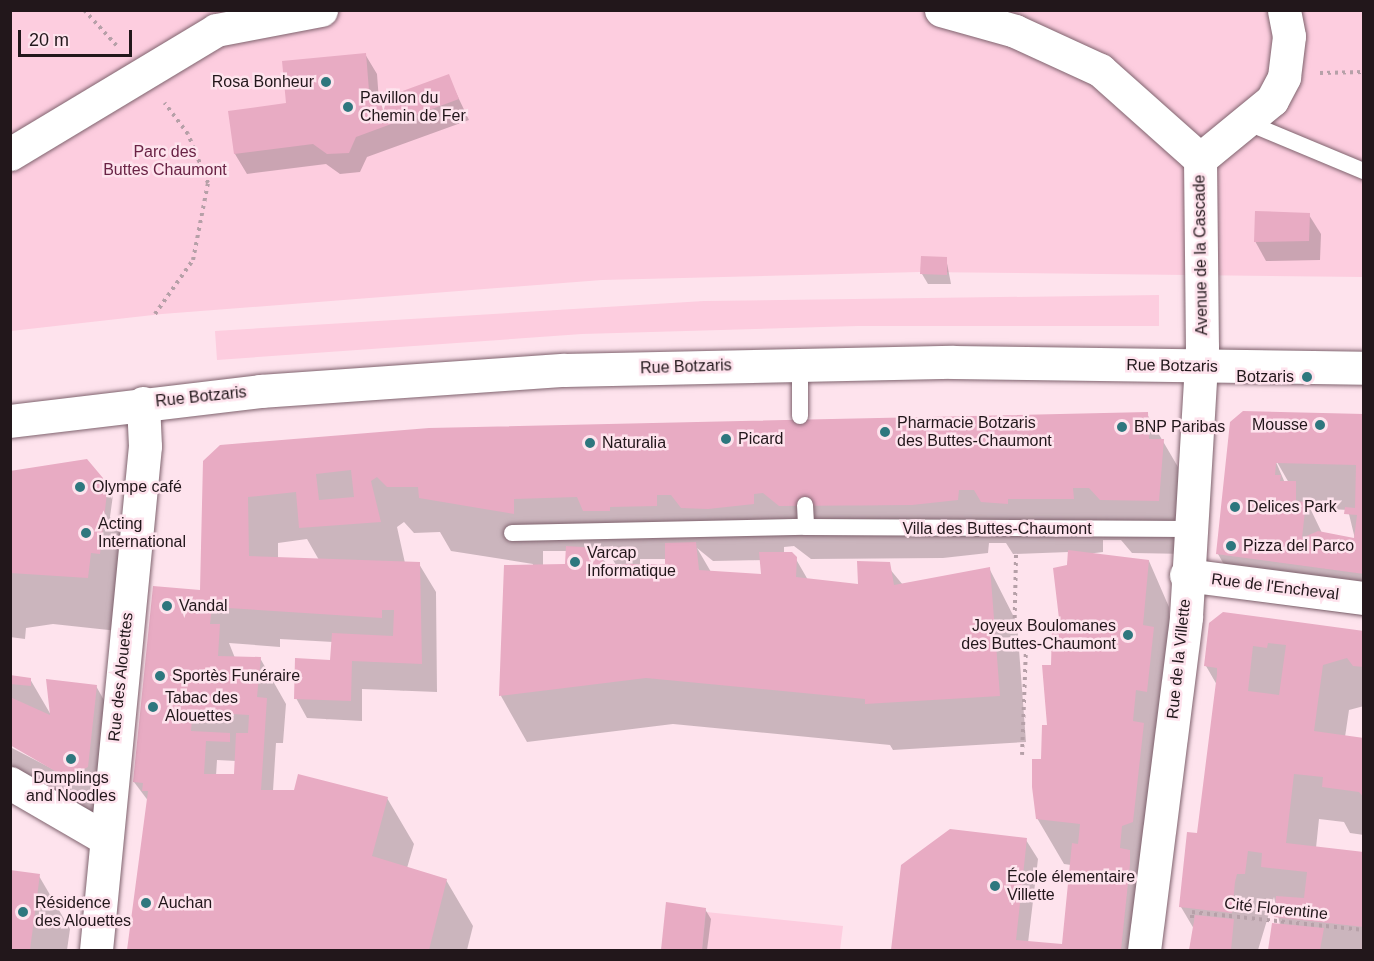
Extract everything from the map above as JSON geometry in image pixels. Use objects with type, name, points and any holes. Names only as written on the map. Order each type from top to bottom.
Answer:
[{"type":"street","points":[[10,154],[142,74],[205,20],[321,10]]},
{"type":"street","name":"Avenue de la Cascade","points":[[941,10],[1015,31],[1100,70],[1200,159],[1201,366]]},
{"type":"street","points":[[1200,159],[1272,100],[1284,77],[1289,36],[1284,10]]},
{"type":"street","name":"Rue Botzaris","points":[[10,421],[143,403],[564,370],[800,364],[1364,368]]},
{"type":"street","name":"Rue de la Villette","points":[[1144,951],[1186,618],[1188,529],[1201,366]]},
{"type":"street","name":"Rue des Alouettes","points":[[96,951],[105,838],[145,446],[143,403]]},
{"type":"street","name":"Rue de l'Encheval","points":[[1186,575],[1364,598]]},
{"type":"street","points":[[10,783],[105,838]]},
{"type":"lane","points":[[1246,122],[1364,171]]},
{"type":"lane","points":[[800,364],[801,416]]},
{"type":"lane","points":[[805,506],[806,527]]},
{"type":"lane","name":"Villa des Buttes-Chaumont","points":[[512,533],[806,527],[1188,529]]},
{"type":"path","points":[[84,10],[142,74]]},
{"type":"path","points":[[155,314],[193,261],[208,183],[188,134]]},
{"type":"path","points":[[1005,550],[1016,550],[1014,648],[1026,647],[1022,755]]},
{"type":"path","name":"Cité Florentine","points":[[1191,918],[1192,912],[1364,930]]},
{"type":"green space","name":"Parc des Buttes Chaumont","points":[[10,11],[1363,11],[1363,277],[920,272],[602,280],[162,314],[11,331]]},
{"type":"green space","points":[[1159,295],[1159,326],[858,326],[582,334],[217,360],[215,331],[704,301]]},
{"type":"green space","points":[[706,912],[843,926],[840,950],[702,950]]},
{"type":"building","name":"Pavillon du Chemin de Fer","points":[[366,53],[370,103],[449,74],[459,99],[356,137],[349,153],[327,154],[313,144],[234,154],[228,111],[286,103],[282,61]]},
{"type":"building","points":[[1255,211],[1310,213],[1309,241],[1254,242]]},
{"type":"building","points":[[921,256],[947,257],[947,275],[920,274]]},
{"type":"building","points":[[1243,411],[1364,414],[1364,574],[1216,554],[1230,422]],"holes":[[[1276,463],[1356,465],[1355,508],[1345,507],[1344,514],[1357,515],[1354,538],[1318,531],[1302,538],[1306,502],[1296,501],[1296,481],[1280,481],[1281,475],[1275,475]]]},
{"type":"building","points":[[1148,412],[1149,439],[1164,439],[1159,501],[1100,500],[1089,488],[1073,488],[1074,499],[1008,499],[1008,504],[981,502],[974,490],[959,490],[958,500],[912,505],[779,506],[763,493],[754,494],[754,504],[708,509],[681,508],[671,495],[657,495],[657,506],[610,507],[610,511],[583,511],[577,497],[514,499],[514,514],[419,498],[418,487],[387,487],[377,477],[371,481],[381,522],[299,528],[296,492],[248,497],[249,556],[420,562],[422,664],[352,661],[351,701],[294,699],[295,658],[330,660],[332,633],[393,636],[394,610],[382,610],[382,618],[212,607],[210,624],[220,624],[218,656],[261,657],[257,697],[267,698],[261,790],[294,790],[298,774],[388,797],[372,856],[447,879],[429,950],[127,950],[148,791],[142,791],[143,783],[133,782],[153,586],[200,590],[203,461],[220,445],[429,428]],"holes":[[[351,470],[354,497],[319,500],[316,474]],[[215,713],[249,715],[248,733],[236,733],[234,774],[204,774],[206,741],[230,742],[230,733],[191,731],[192,719],[215,721]]]},
{"type":"building","points":[[87,459],[108,484],[100,554],[91,553],[88,578],[10,573],[10,471]]},
{"type":"building","points":[[696,542],[699,570],[761,574],[759,552],[792,552],[797,557],[796,577],[858,584],[857,561],[890,562],[894,585],[990,567],[1000,696],[865,704],[865,699],[646,678],[499,696],[504,565],[565,564],[566,546],[599,548],[604,564],[665,564],[665,543]]},
{"type":"building","points":[[1068,550],[1149,560],[1143,625],[1154,627],[1147,692],[1136,690],[1133,721],[1144,723],[1133,822],[1122,826],[1120,848],[1130,850],[1130,864],[1121,950],[891,950],[901,865],[950,829],[1027,838],[1016,940],[1062,944],[1072,843],[1078,844],[1080,824],[1036,819],[1032,787],[1032,759],[1041,759],[1042,725],[1047,725],[1042,665],[1051,665],[1052,627],[1060,627],[1053,568],[1067,565]]},
{"type":"building","points":[[1223,612],[1364,631],[1364,667],[1353,666],[1347,658],[1323,665],[1314,731],[1364,738],[1364,798],[1359,792],[1322,787],[1323,777],[1294,774],[1286,843],[1364,852],[1364,927],[1274,917],[1276,896],[1304,898],[1307,872],[1261,867],[1262,853],[1248,851],[1245,874],[1237,874],[1232,913],[1179,907],[1187,832],[1197,833],[1217,674],[1217,668],[1204,666],[1209,623]],"holes":[[[1268,643],[1286,645],[1279,695],[1248,691],[1253,646],[1267,648]]]},
{"type":"building","points":[[10,675],[31,678],[31,686],[10,684]]},
{"type":"building","points":[[46,679],[97,685],[88,767],[67,778],[10,745],[10,697],[50,715]]},
{"type":"building","name":"Résidence des Alouettes","points":[[10,870],[40,874],[30,950],[10,950]]},
{"type":"building","points":[[666,902],[706,908],[702,950],[661,950]]},
{"type":"building","points":[[1195,915],[1234,919],[1231,950],[1189,950]]},
{"type":"building","points":[[1272,923],[1324,928],[1320,950],[1268,950]]},
{"type":"place","name":"Rosa Bonheur","points":[[326,82]]},
{"type":"place","name":"Pavillon du Chemin de Fer","points":[[348,107]]},
{"type":"place","name":"Botzaris","points":[[1307,377]]},
{"type":"place","name":"Mousse","points":[[1320,425]]},
{"type":"place","name":"BNP Paribas","points":[[1122,427]]},
{"type":"place","name":"Pharmacie Botzaris des Buttes-Chaumont","points":[[885,432]]},
{"type":"place","name":"Picard","points":[[726,439]]},
{"type":"place","name":"Naturalia","points":[[590,443]]},
{"type":"place","name":"Olympe café","points":[[80,487]]},
{"type":"place","name":"Delices Park","points":[[1235,507]]},
{"type":"place","name":"Acting International","points":[[86,533]]},
{"type":"place","name":"Pizza del Parco","points":[[1231,546]]},
{"type":"place","name":"Varcap Informatique","points":[[575,562]]},
{"type":"place","name":"Vandal","points":[[167,606]]},
{"type":"place","name":"Joyeux Boulomanes des Buttes-Chaumont","points":[[1128,635]]},
{"type":"place","name":"Sportès Funéraire","points":[[160,676]]},
{"type":"place","name":"Tabac des Alouettes","points":[[153,707]]},
{"type":"place","name":"Dumplings and Noodles","points":[[71,759]]},
{"type":"place","name":"École élementaire Villette","points":[[995,886]]},
{"type":"place","name":"Auchan","points":[[146,903]]},
{"type":"place","name":"Résidence des Alouettes","points":[[23,912]]}]
